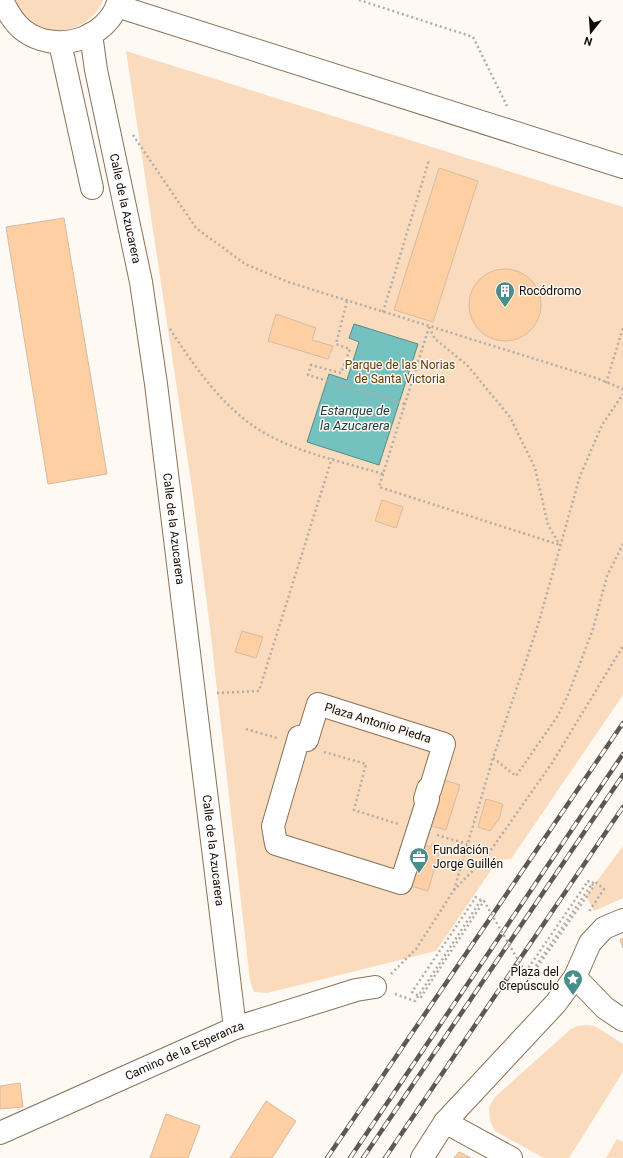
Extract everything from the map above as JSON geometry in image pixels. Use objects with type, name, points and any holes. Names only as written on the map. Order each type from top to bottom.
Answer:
[{"type":"street","points":[[2,0],[10,16],[23,30],[41,39],[60,42],[82,39],[102,27],[118,3],[623,167]]},
{"type":"street","name":"Calle de la Azucarera","points":[[91,34],[96,70],[141,282],[155,376],[235,1028]]},
{"type":"street","points":[[60,42],[92,188]]},
{"type":"street","name":"Plaza Antonio Piedra","points":[[318,704],[444,744],[430,790],[428,789],[425,799],[428,800],[401,883],[276,844],[273,826],[297,744],[299,737],[307,740],[318,704]]},
{"type":"street","points":[[422,1158],[445,1122],[556,1003],[574,977],[590,943],[613,924]]},
{"type":"street","points":[[574,977],[605,1008],[623,1020]]},
{"type":"street","name":"Camino de la Esperanza","points":[[0,1133],[235,1028],[356,990],[375,987]]},
{"type":"street","points":[[445,1122],[511,1158]]},
{"type":"path","points":[[359,0],[473,36],[507,106]]},
{"type":"path","points":[[133,135],[196,228],[245,264],[288,282],[623,389]]},
{"type":"path","points":[[383,312],[429,160]]},
{"type":"path","points":[[347,301],[336,344],[350,349],[342,373],[311,365],[308,375],[405,404]]},
{"type":"path","points":[[166,323],[194,365],[219,396],[244,419],[285,442],[383,474]]},
{"type":"path","points":[[429,327],[379,487],[560,545]]},
{"type":"path","points":[[429,327],[435,339],[467,365],[510,417],[535,468],[548,525],[560,545]]},
{"type":"path","points":[[606,383],[623,328]]},
{"type":"path","points":[[454,890],[493,758],[524,668],[580,476],[602,425],[623,394]]},
{"type":"path","points":[[216,693],[259,691],[332,458]]},
{"type":"path","points":[[493,758],[516,776],[557,717],[568,695],[593,629],[607,576],[623,544]]},
{"type":"path","points":[[375,987],[416,949],[454,890],[486,857],[552,763],[623,646]]},
{"type":"path","points":[[246,729],[366,764],[354,810],[468,844]]},
{"type":"path","points":[[415,1001],[420,994],[481,900],[476,897],[412,992],[416,994],[420,997],[484,901],[529,979],[594,886],[588,881],[528,967],[533,970],[586,894],[590,888],[594,881],[604,889],[584,919]]},
{"type":"green space","points":[[14,0],[103,0],[98,10],[91,18],[82,24],[62,30],[51,30],[31,22],[21,12]]},
{"type":"green space","name":"Parque de las Norias de Santa Victoria","points":[[126,51],[623,207],[623,695],[511,859],[498,860],[436,951],[267,993],[254,992],[250,981],[210,628],[193,495]]},
{"type":"green space","points":[[623,846],[623,898],[594,911],[586,896]]},
{"type":"green space","points":[[577,1026],[595,1026],[623,1044],[623,1072],[569,1158],[544,1158],[495,1131],[490,1121],[489,1107],[495,1097],[571,1029]]},
{"type":"green space","points":[[617,1139],[623,1142],[623,1158],[606,1158]]},
{"type":"water","name":"Estanque de la Azucarera","points":[[354,324],[418,344],[379,465],[307,442],[329,374],[347,380],[359,342],[349,338]]},
{"type":"building","points":[[439,168],[478,181],[433,322],[394,310]]},
{"type":"building","points":[[64,218],[107,474],[48,484],[6,227]]},
{"type":"building","name":"Rocódromo","points":[[505,269],[525,275],[535,285],[541,305],[535,325],[525,335],[505,341],[485,335],[475,325],[469,305],[475,285],[485,275]]},
{"type":"building","points":[[276,314],[316,328],[312,340],[333,346],[328,359],[268,341]]},
{"type":"building","points":[[382,500],[403,507],[396,528],[375,521]]},
{"type":"building","points":[[242,631],[263,637],[256,658],[235,652]]},
{"type":"building","points":[[434,777],[460,785],[446,830],[421,823]]},
{"type":"building","points":[[486,799],[503,804],[499,819],[490,831],[478,827]]},
{"type":"building","name":"Fundación Jorge Guillén","points":[[414,842],[431,847],[432,843],[441,846],[428,891],[401,883]]},
{"type":"building","points":[[623,938],[623,948],[620,940]]},
{"type":"building","points":[[20,1083],[23,1107],[0,1109],[0,1086]]},
{"type":"building","points":[[266,1101],[296,1121],[272,1158],[230,1158]]},
{"type":"building","points":[[166,1114],[200,1126],[188,1158],[150,1158]]},
{"type":"building","points":[[459,1152],[471,1158],[454,1158]]},
{"type":"railway","points":[[327,1158],[623,723]]},
{"type":"railway","points":[[350,1158],[623,754]]},
{"type":"railway","points":[[363,1158],[623,775]]},
{"type":"railway","points":[[385,1158],[623,807]]},
{"type":"place","name":"Rocódromo","points":[[505,308]]},
{"type":"place","name":"Fundación Jorge Guillén","points":[[419,874]]},
{"type":"place","name":"Plaza del Crepúsculo","points":[[573,996]]}]
